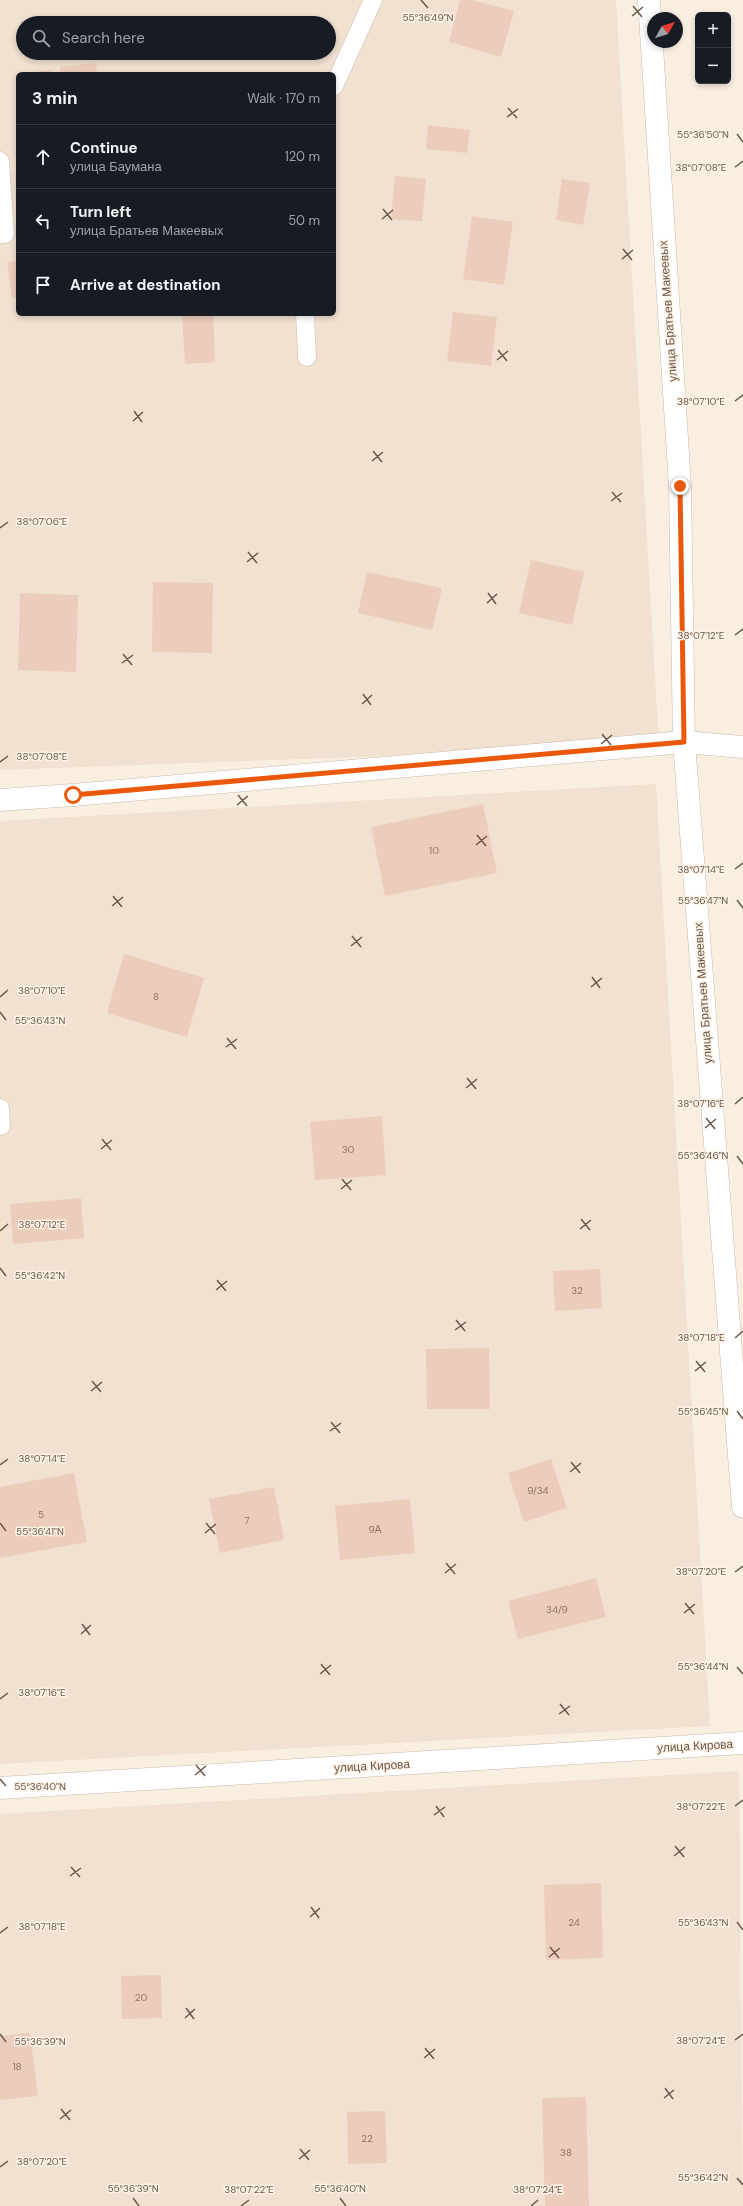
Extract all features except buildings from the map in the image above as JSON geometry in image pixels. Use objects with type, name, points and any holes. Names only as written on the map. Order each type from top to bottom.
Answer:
[{"type":"street","name":"улица Братьев Макеевых","points":[[649,0],[680,486],[684,742],[743,1507]]},
{"type":"street","points":[[0,800],[684,742],[743,747]]},
{"type":"street","name":"улица Кирова","points":[[0,1788],[743,1743]]},
{"type":"lane","points":[[336,82],[373,0]]},
{"type":"lane","points":[[0,161],[5,234],[0,234]]},
{"type":"lane","points":[[305,316],[307,357]]},
{"type":"shaded area","points":[[0,0],[616,0],[659,746],[0,770]]},
{"type":"shaded area","points":[[656,784],[710,1726],[0,1764],[0,821]]},
{"type":"shaded area","points":[[739,1771],[743,2206],[0,2206],[0,1814]]},
{"type":"route","points":[[73,795],[684,742],[680,486]]}]
